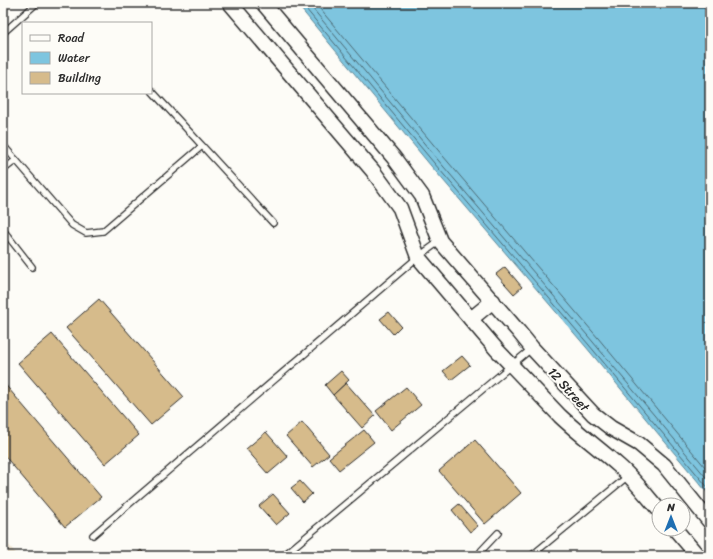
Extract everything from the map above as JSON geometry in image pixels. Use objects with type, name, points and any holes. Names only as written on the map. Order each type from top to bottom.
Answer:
[{"type":"street","points":[[230,3],[373,171],[400,208],[418,257]]},
{"type":"street","name":"12 Street","points":[[263,3],[394,158],[422,196],[440,241],[532,348],[593,414],[611,428],[639,444],[664,465],[710,522]]},
{"type":"street","name":"12 Street","points":[[418,257],[511,365],[568,424],[620,467],[651,501]]},
{"type":"street","points":[[471,319],[493,302]]},
{"type":"street","points":[[682,537],[698,556]]},
{"type":"lane","points":[[3,33],[36,3]]},
{"type":"lane","points":[[152,91],[273,223]]},
{"type":"lane","points":[[3,145],[72,225],[86,233],[104,231],[202,146]]},
{"type":"lane","points":[[3,170],[16,160]]},
{"type":"lane","points":[[3,230],[32,267]]},
{"type":"lane","points":[[93,535],[418,257],[440,241]]},
{"type":"lane","points":[[282,556],[532,348]]},
{"type":"lane","points":[[531,556],[628,475]]},
{"type":"lane","points":[[482,556],[481,551],[498,533]]},
{"type":"shaded area","points":[[3,538],[18,556],[3,556]]},
{"type":"water","points":[[296,3],[710,3],[710,496],[586,347],[431,166]]},
{"type":"building","points":[[505,267],[522,287],[514,294],[496,274]]},
{"type":"building","points":[[99,299],[184,397],[151,425],[66,328]]},
{"type":"building","points":[[389,312],[401,326],[393,334],[380,319]]},
{"type":"building","points":[[52,334],[139,435],[105,464],[18,363]]},
{"type":"building","points":[[462,356],[470,365],[451,380],[443,371]]},
{"type":"building","points":[[341,371],[349,380],[333,395],[325,385]]},
{"type":"building","points":[[3,382],[101,497],[65,527],[3,454]]},
{"type":"building","points":[[346,383],[375,416],[362,428],[333,395]]},
{"type":"building","points":[[406,387],[421,405],[391,430],[376,411]]},
{"type":"building","points":[[302,422],[329,454],[313,467],[286,436]]},
{"type":"building","points":[[364,430],[374,442],[339,470],[329,458]]},
{"type":"building","points":[[266,432],[288,457],[268,474],[246,449]]},
{"type":"building","points":[[475,440],[521,493],[485,524],[439,471]]},
{"type":"building","points":[[300,481],[312,494],[303,502],[291,488]]},
{"type":"building","points":[[273,494],[290,513],[276,525],[259,506]]},
{"type":"building","points":[[459,504],[478,526],[470,532],[452,510]]},
{"type":"building","points":[[141,550],[146,556],[134,556]]},
{"type":"building","points":[[422,551],[426,556],[417,556]]}]
